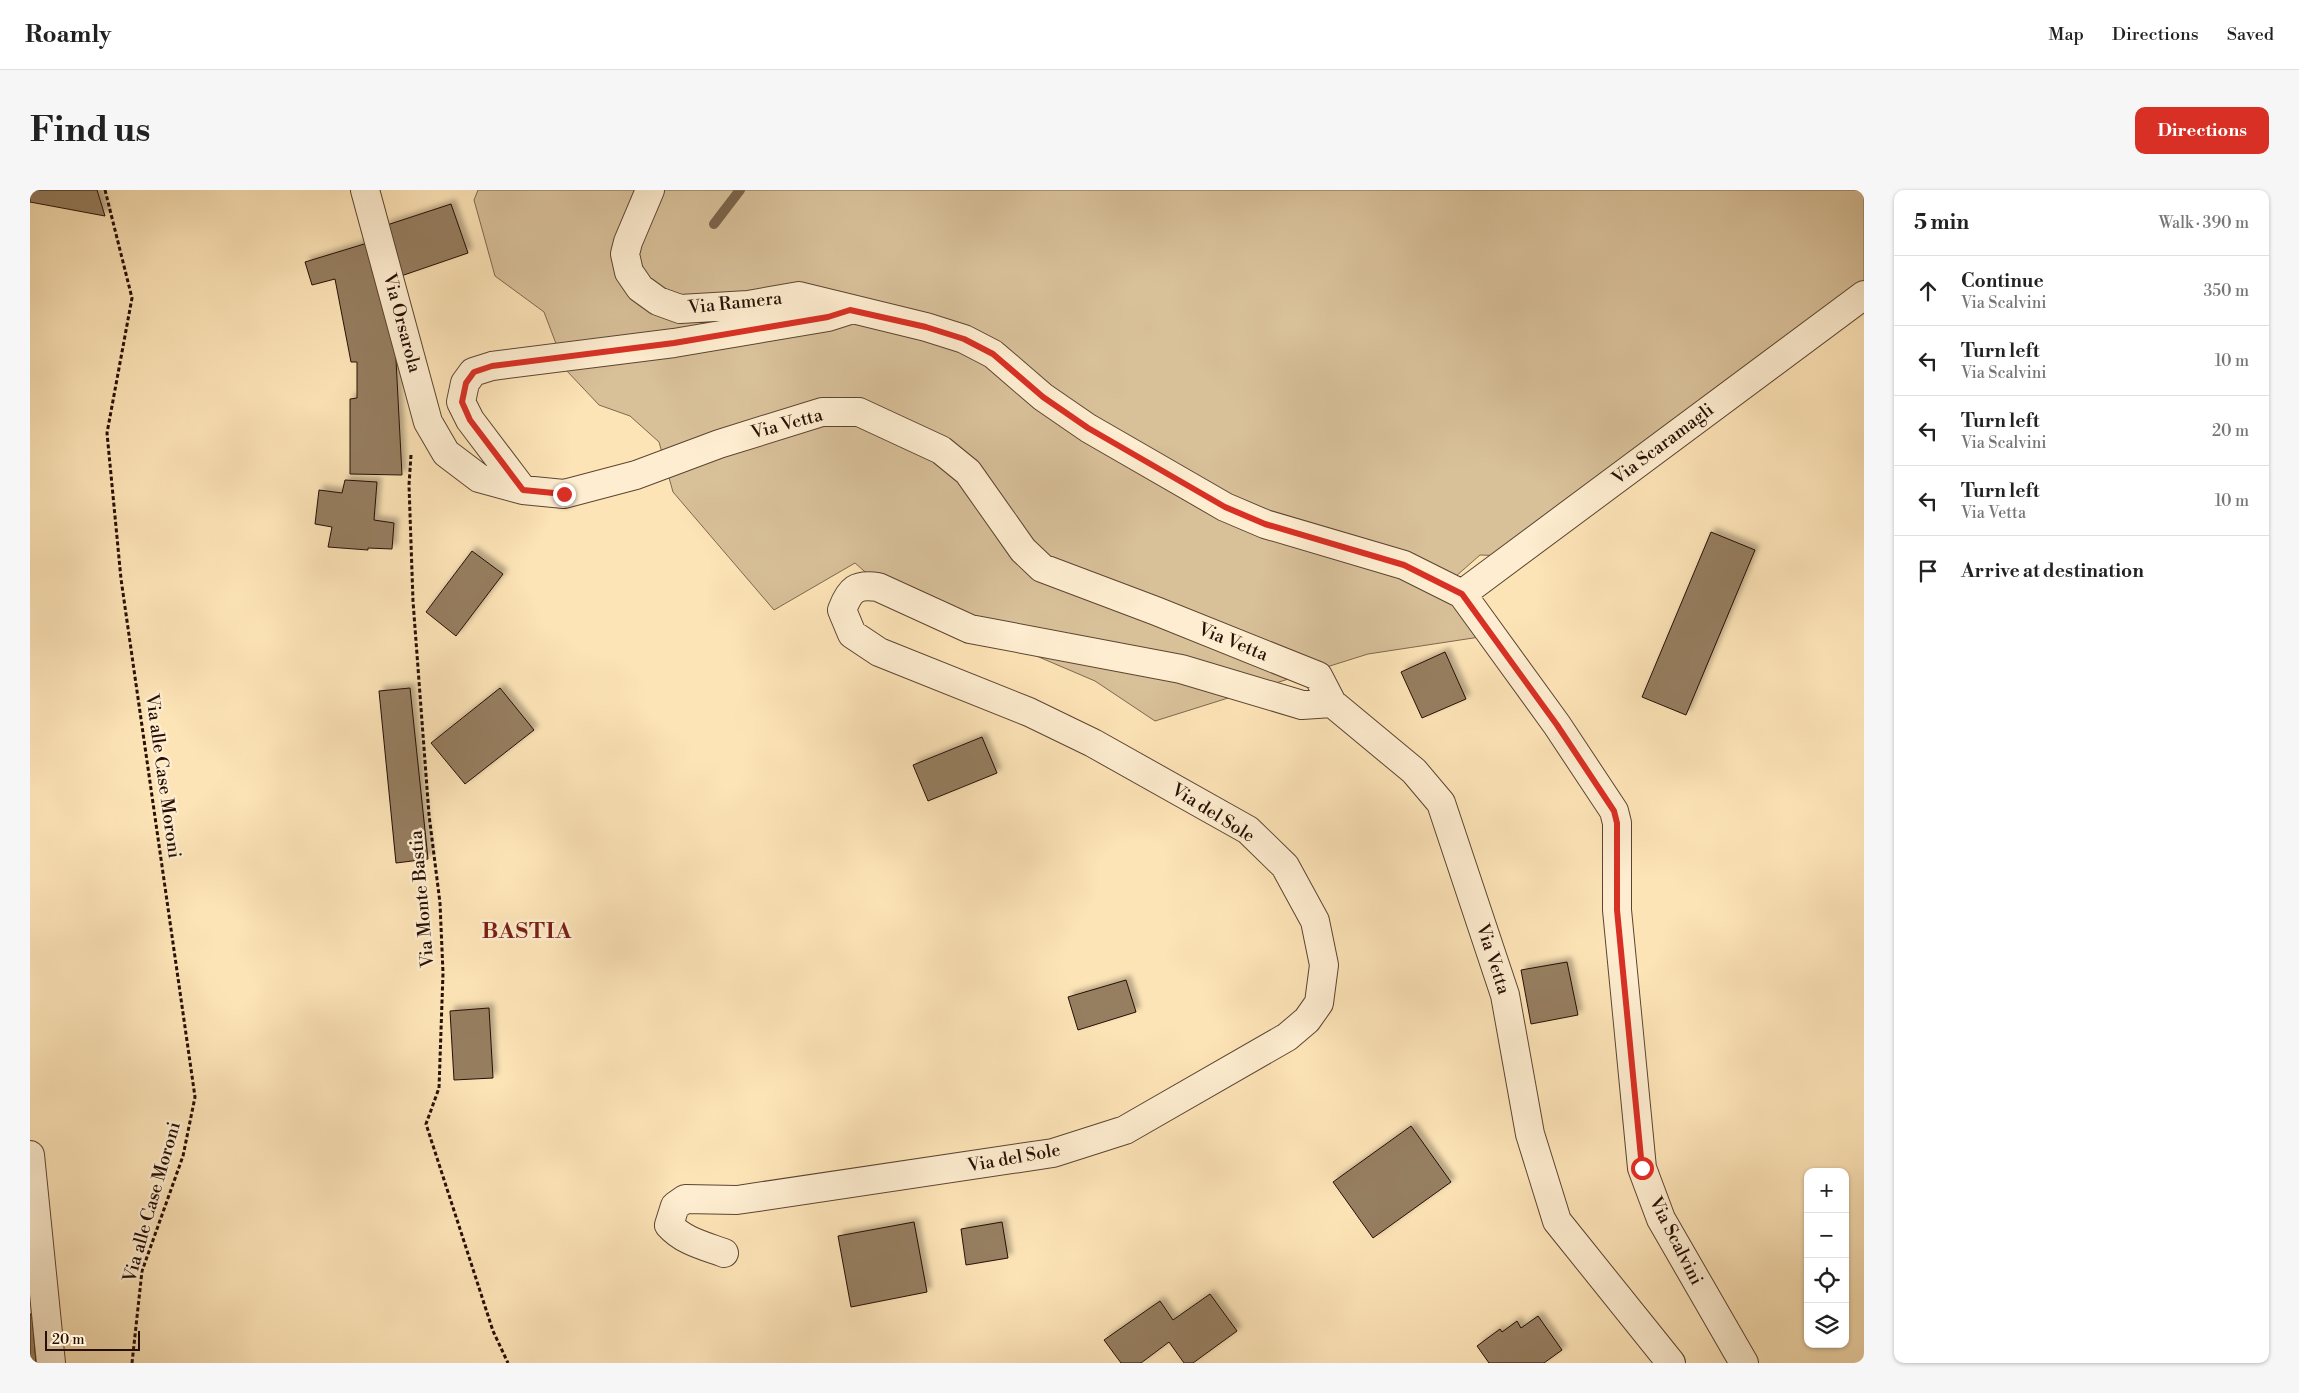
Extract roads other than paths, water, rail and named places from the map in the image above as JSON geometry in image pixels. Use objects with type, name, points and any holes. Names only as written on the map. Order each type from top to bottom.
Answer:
[{"type":"street","name":"Via Orsarola","points":[[365,190],[428,422],[446,453]]},
{"type":"street","name":"Via Ramera","points":[[650,190],[628,242],[625,254],[629,272],[640,288],[658,301],[680,309],[748,305],[799,296],[850,310]]},
{"type":"street","name":"Via Scaramagli","points":[[1462,594],[1864,295]]},
{"type":"street","name":"Via Scalvini","points":[[523,490],[470,420],[462,402],[466,383],[474,372],[492,366],[674,343],[818,319],[850,310],[926,327],[964,339],[993,354],[1043,397],[1088,428],[1225,507],[1265,524],[1404,565],[1462,594],[1557,725],[1614,811],[1617,823],[1617,910],[1642,1168],[1661,1219],[1744,1363]]},
{"type":"street","name":"Via Vetta","points":[[446,453],[479,478],[523,490],[564,494],[636,475],[719,444],[822,412],[859,412],[941,450],[968,472],[1023,550],[1042,568],[1318,676],[1332,703],[1414,771],[1441,803],[1505,995],[1530,1134],[1557,1221],[1671,1363]]},
{"type":"street","name":"Via del Sole","points":[[724,1253],[688,1239],[675,1231],[669,1225],[675,1206],[685,1199],[737,1200],[1053,1153],[1124,1130],[1287,1037],[1306,1020],[1319,1003],[1324,965],[1315,921],[1285,866],[1248,830],[1093,743],[1045,720],[878,652],[852,634],[845,623],[842,610],[854,589],[863,585],[878,587],[970,629],[1181,669],[1302,705],[1332,703]]},
{"type":"street","points":[[30,1155],[52,1363]]},
{"type":"waterway","points":[[714,224],[740,190]]},
{"type":"district","name":"BASTIA","points":[[527,931]]}]
